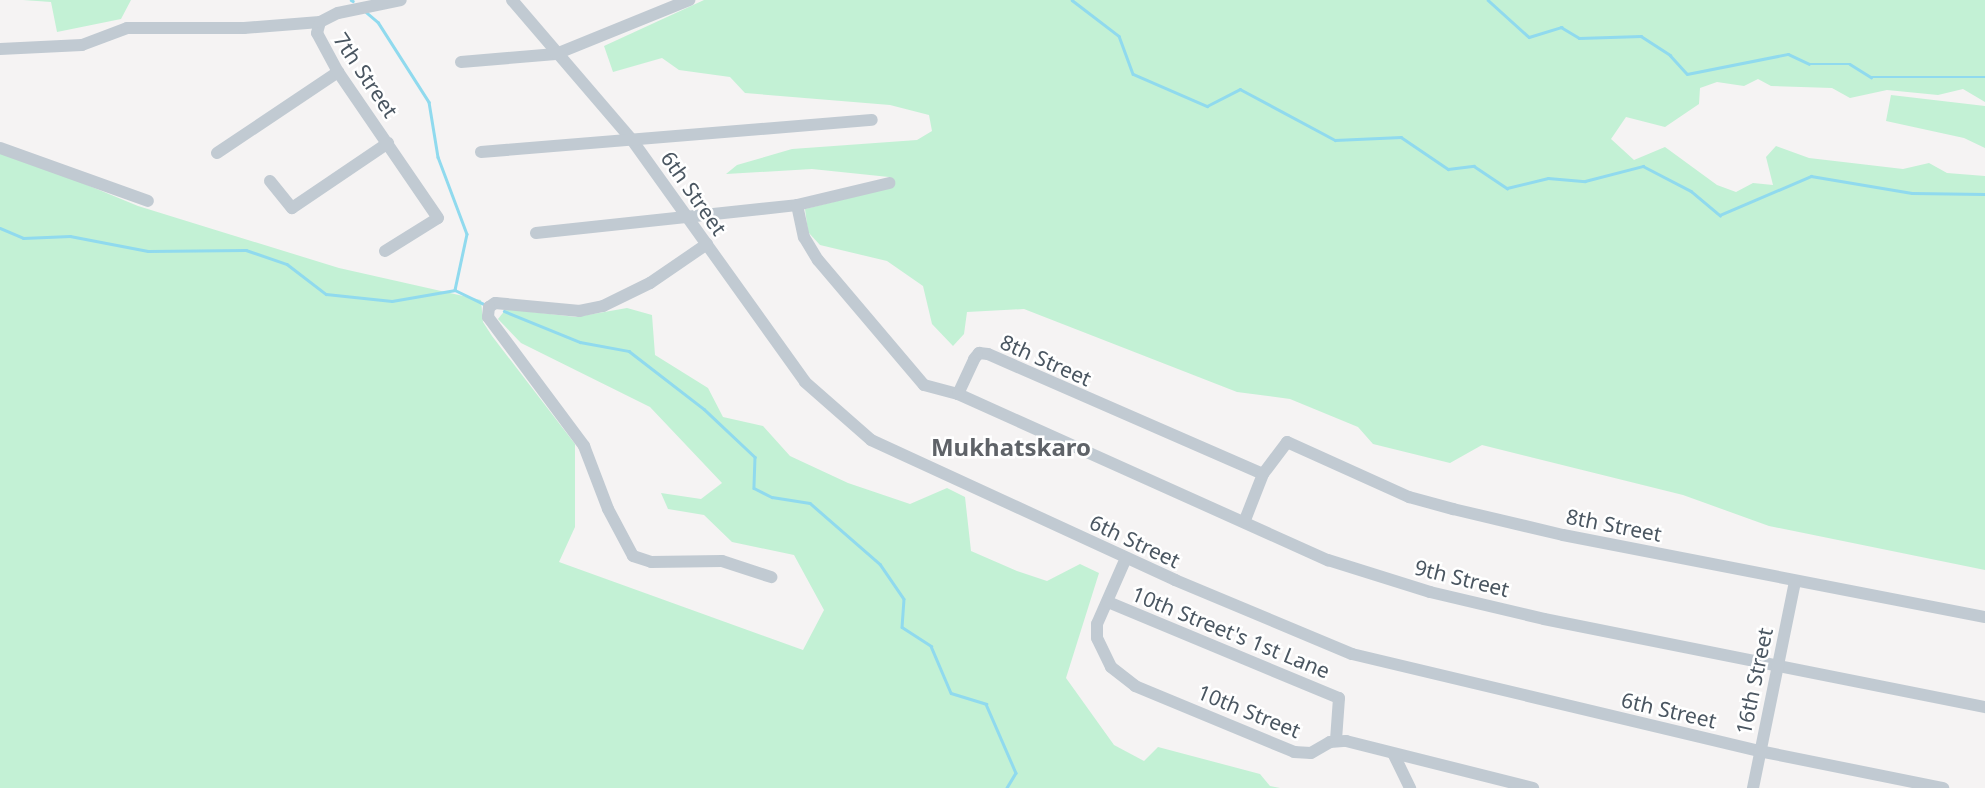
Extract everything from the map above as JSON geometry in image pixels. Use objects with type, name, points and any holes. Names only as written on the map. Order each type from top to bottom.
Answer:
[{"type":"street","name":"7th Street","points":[[385,251],[438,218],[320,43],[320,22],[368,4],[401,0]]},
{"type":"street","name":"6th Street","points":[[512,0],[555,54],[632,140],[805,382],[855,429],[906,457],[1126,558],[1352,654],[1759,751],[1943,788]]},
{"type":"street","points":[[461,62],[555,54],[689,0]]},
{"type":"street","points":[[0,50],[82,45],[127,28],[244,28],[320,22]]},
{"type":"street","points":[[217,153],[338,72]]},
{"type":"street","points":[[481,152],[872,120]]},
{"type":"street","points":[[270,181],[292,208],[388,143]]},
{"type":"street","points":[[0,148],[148,201]]},
{"type":"street","points":[[536,233],[797,205],[888,183]]},
{"type":"street","points":[[797,205],[804,237],[818,260],[910,373],[924,386],[958,394]]},
{"type":"street","points":[[707,244],[650,283],[603,306],[580,310],[495,303],[489,307],[488,317],[584,446],[608,509],[633,556],[651,562],[722,561],[771,578]]},
{"type":"street","name":"8th Street","points":[[958,394],[974,359],[979,353],[988,354],[1263,474]]},
{"type":"street","name":"9th Street","points":[[958,394],[1245,520],[1328,560],[1430,592],[1776,667],[1985,707]]},
{"type":"street","name":"8th Street","points":[[1245,520],[1263,474],[1287,442],[1409,498],[1563,535],[1985,617]]},
{"type":"street","name":"10th Street","points":[[1126,558],[1097,624],[1097,638],[1111,667],[1135,686],[1294,752],[1311,754],[1336,740]]},
{"type":"street","name":"16th Street","points":[[1753,788],[1795,582]]},
{"type":"street","name":"10th Street's 1st Lane","points":[[1108,602],[1339,698],[1336,740]]},
{"type":"street","points":[[1336,740],[1533,788]]},
{"type":"street","points":[[1394,755],[1409,788]]},
{"type":"green space","points":[[23,0],[131,0],[121,19],[57,32],[51,2]]},
{"type":"green space","points":[[704,0],[1985,0],[1985,102],[1963,89],[1938,95],[1887,90],[1850,98],[1832,88],[1771,86],[1758,79],[1744,86],[1717,82],[1700,88],[1699,104],[1665,127],[1626,117],[1611,139],[1634,160],[1665,147],[1717,185],[1736,192],[1753,183],[1773,185],[1766,157],[1776,146],[1809,158],[1903,169],[1929,163],[1947,173],[1985,176],[1985,570],[1769,526],[1683,495],[1482,445],[1450,463],[1373,444],[1358,427],[1290,399],[1237,392],[1024,309],[967,312],[964,334],[953,346],[932,324],[923,286],[887,261],[820,245],[808,232],[805,209],[885,189],[889,177],[812,169],[726,174],[737,165],[792,149],[917,140],[932,131],[929,115],[890,105],[745,93],[730,77],[679,70],[662,58],[613,72],[604,46]]},
{"type":"green space","points":[[1891,95],[1985,106],[1985,148],[1964,138],[1886,121]]},
{"type":"green space","points":[[0,149],[138,206],[339,268],[481,300],[483,322],[492,336],[575,444],[575,527],[559,562],[803,650],[824,610],[794,555],[732,542],[704,515],[668,509],[661,493],[701,499],[722,483],[650,407],[521,343],[498,319],[506,309],[576,317],[627,308],[652,315],[655,355],[708,388],[723,417],[763,426],[790,456],[848,483],[910,504],[947,488],[965,497],[971,551],[1017,571],[1047,581],[1080,564],[1099,573],[1066,678],[1114,745],[1144,761],[1158,747],[1260,774],[1270,786],[1280,788],[0,788]]},
{"type":"waterway","points":[[1072,0],[1119,36],[1133,74],[1207,106],[1240,89],[1335,140],[1401,137],[1448,169],[1474,166],[1507,188],[1548,178],[1585,181],[1643,166],[1691,191],[1720,215],[1811,176],[1912,193],[1985,194]]},
{"type":"waterway","points":[[1488,0],[1529,37],[1561,27],[1579,38],[1641,36],[1670,55],[1687,74],[1788,54],[1809,64],[1850,64],[1871,77],[1985,77]]},
{"type":"waterway","points":[[366,12],[378,22],[429,102],[438,157],[467,234],[455,290]]},
{"type":"waterway","points":[[0,228],[23,238],[70,236],[148,251],[246,250],[287,264],[326,294],[392,301],[455,290],[484,304]]},
{"type":"waterway","points":[[504,311],[580,342],[629,351],[704,409],[755,457],[754,488],[772,497],[810,503],[880,564],[904,599],[902,627],[931,646],[951,693],[986,704],[1016,773],[1007,788]]},
{"type":"district","name":"Mukhatskaro","points":[[1011,447]]}]
